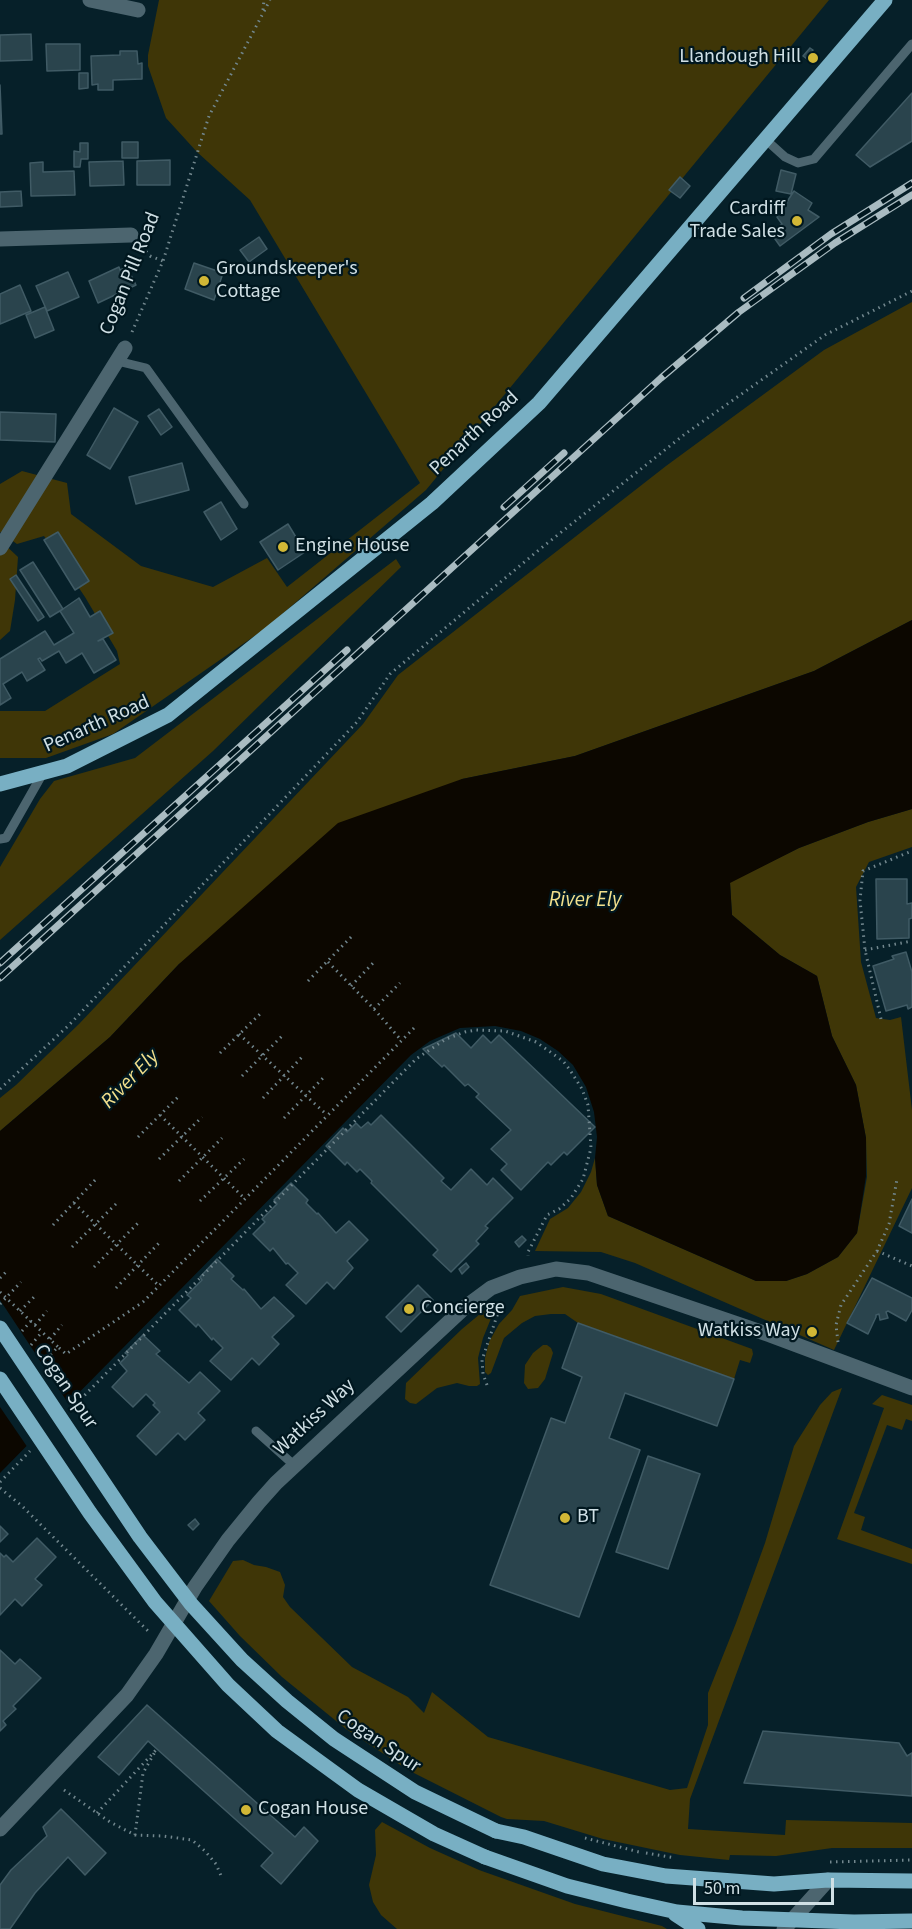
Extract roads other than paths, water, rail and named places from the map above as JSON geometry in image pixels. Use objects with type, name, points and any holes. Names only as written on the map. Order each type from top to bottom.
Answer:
[{"type":"main road","name":"Penarth Road","points":[[0,784],[67,766],[168,715],[432,503],[539,403],[880,2]]},
{"type":"main road","name":"Cogan Spur","points":[[0,1328],[140,1537],[191,1604],[242,1660],[287,1701],[334,1739],[414,1792],[496,1831],[524,1837],[603,1864],[666,1876],[774,1884],[828,1880],[912,1881]]},
{"type":"main road","points":[[0,1379],[90,1513],[154,1602],[228,1685],[277,1731],[358,1790],[434,1833],[485,1857],[567,1886],[680,1916],[698,1929]]},
{"type":"main road","points":[[652,1907],[788,1924],[912,1921]]},
{"type":"street","points":[[90,0],[138,10]]},
{"type":"street","points":[[0,238],[131,235]]},
{"type":"street","name":"Cogan Pill Road","points":[[0,548],[125,348]]},
{"type":"street","name":"Watkiss Way","points":[[0,1829],[127,1695],[149,1666],[195,1587],[228,1540],[259,1502],[478,1297],[491,1288],[520,1276],[556,1269],[588,1273],[770,1335],[912,1388]]},
{"type":"street","points":[[788,1924],[828,1880]]},
{"type":"lane","points":[[765,139],[785,157],[798,163],[814,159],[912,44]]},
{"type":"lane","points":[[117,362],[146,368],[244,504]]},
{"type":"lane","points":[[0,839],[6,838],[45,771]]},
{"type":"lane","points":[[256,1431],[295,1466]]},
{"type":"water","name":"River Ely","points":[[912,620],[912,809],[868,822],[799,848],[730,883],[732,915],[780,955],[817,976],[832,1036],[856,1085],[866,1138],[866,1176],[857,1233],[838,1257],[807,1274],[786,1281],[756,1281],[608,1216],[597,1185],[595,1158],[597,1137],[594,1112],[586,1087],[573,1065],[540,1039],[521,1031],[495,1026],[460,1028],[430,1041],[411,1055],[0,1473],[0,1131],[110,1037],[179,964],[338,823],[462,779],[575,756],[814,671]]},
{"type":"railway","points":[[744,298],[831,234],[912,183]]},
{"type":"railway","points":[[0,978],[661,378],[739,312],[835,243],[912,195]]},
{"type":"railway","points":[[504,507],[564,453]]},
{"type":"railway","points":[[0,963],[347,650]]},
{"type":"place","name":"Llandough Hill","points":[[813,58]]},
{"type":"place","name":"Cardiff Trade Sales","points":[[797,221]]},
{"type":"place","name":"Groundskeeper's Cottage","points":[[204,281]]},
{"type":"place","name":"Engine House","points":[[283,547]]},
{"type":"place","name":"Concierge","points":[[409,1309]]},
{"type":"place","name":"Watkiss Way","points":[[812,1332]]},
{"type":"place","name":"BT","points":[[565,1518]]},
{"type":"place","name":"Cogan House","points":[[246,1810]]}]
